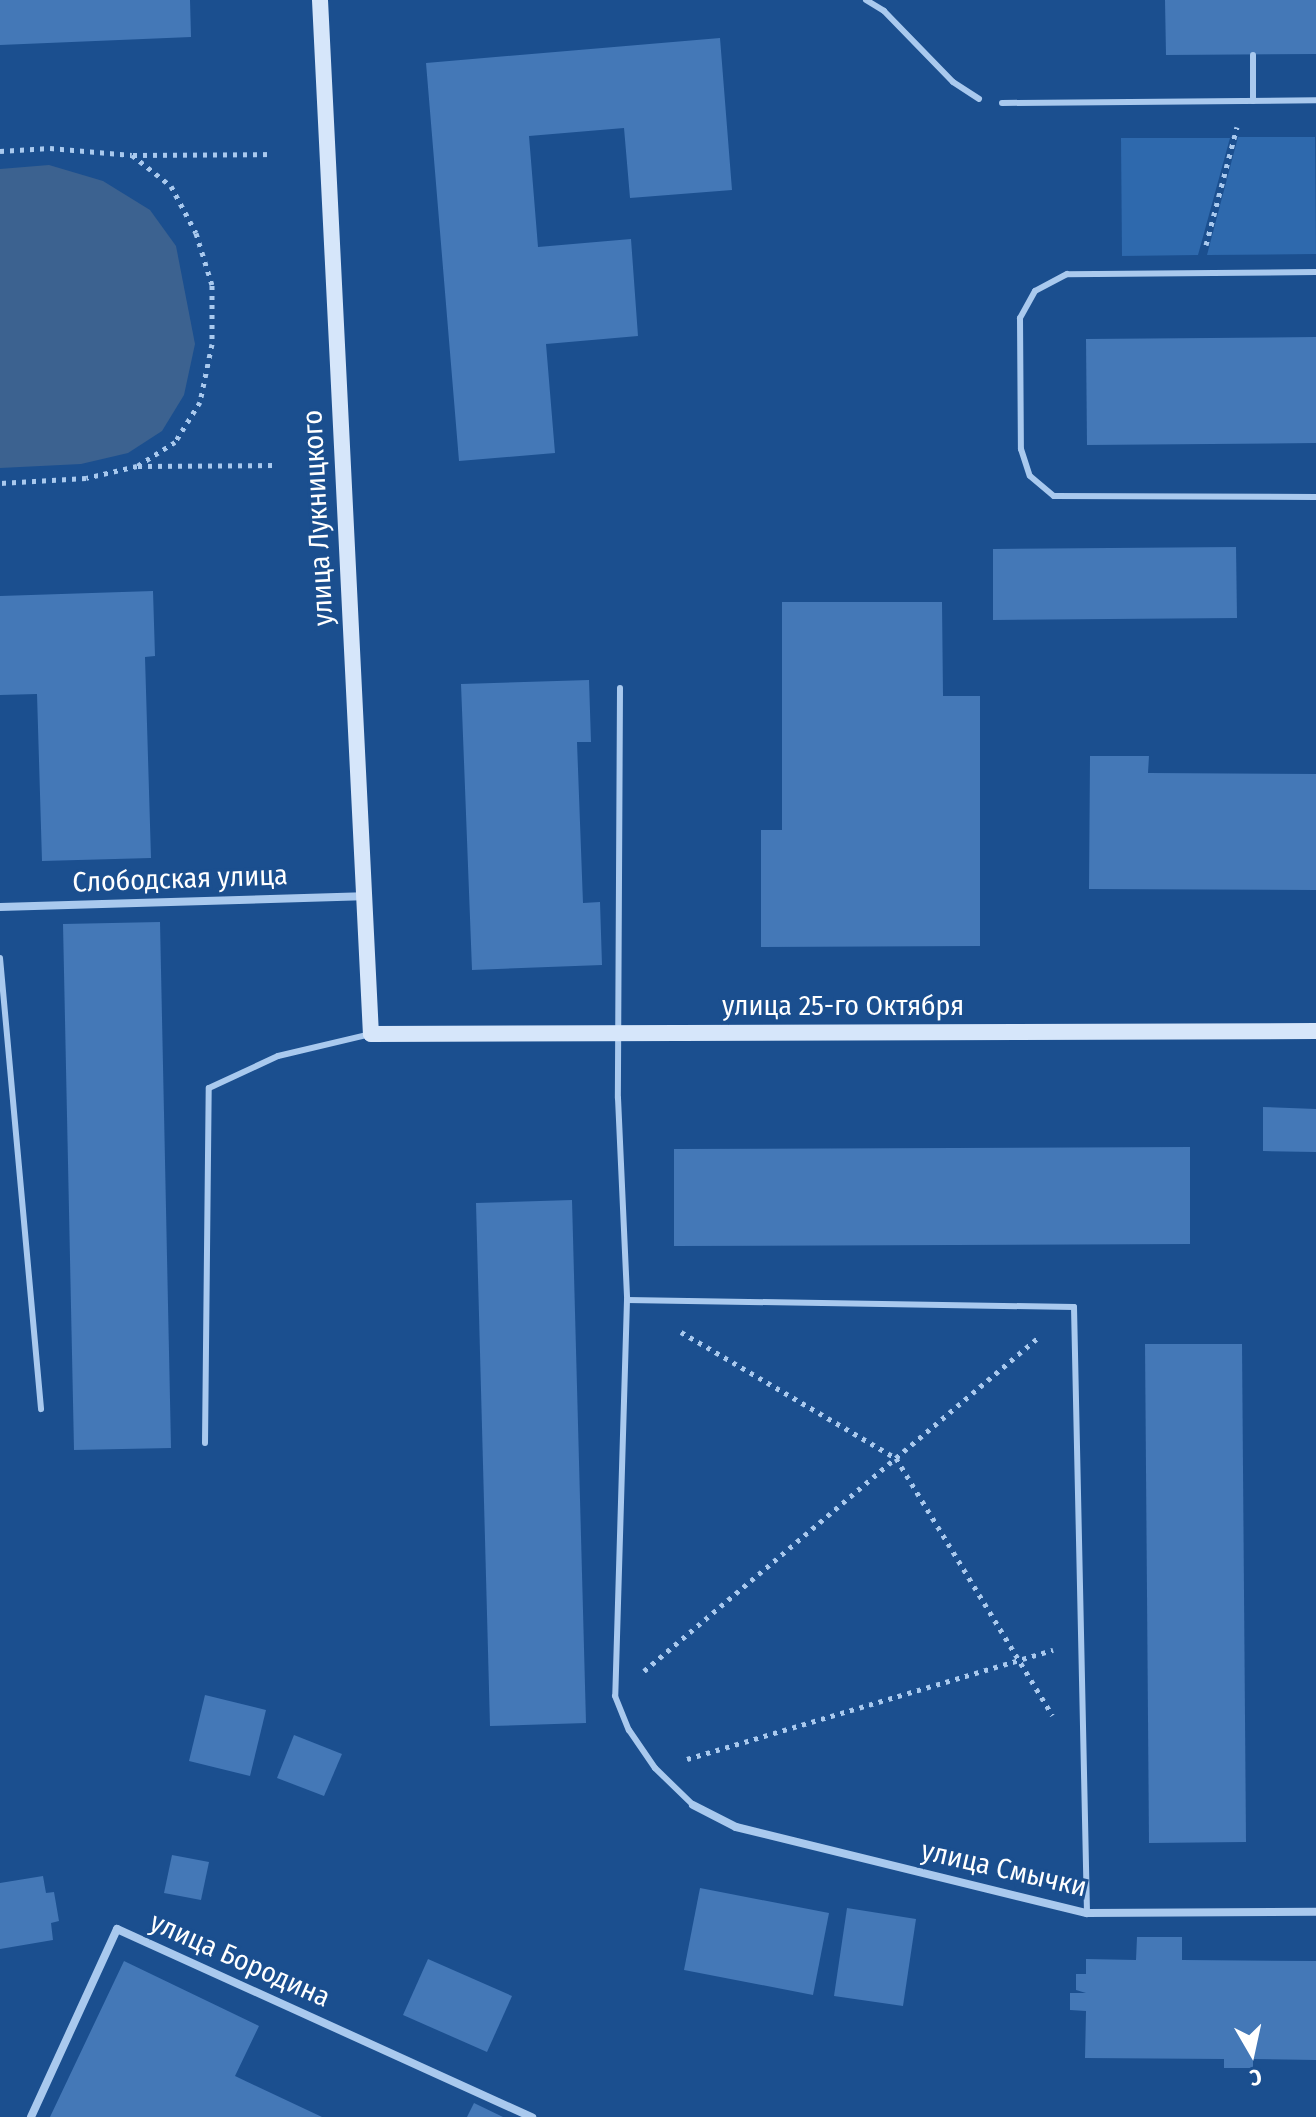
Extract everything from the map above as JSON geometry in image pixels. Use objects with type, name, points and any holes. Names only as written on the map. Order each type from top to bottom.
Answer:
[{"type":"street","name":"улица Лукницкого","points":[[320,0],[371,1034]]},
{"type":"street","name":"Слободская улица","points":[[0,907],[362,896]]},
{"type":"street","name":"улица 25-го Октября","points":[[371,1034],[1316,1031]]},
{"type":"street","name":"улица Смычки","points":[[693,1805],[736,1827],[1087,1913],[1316,1912]]},
{"type":"street","name":"улица Бородина","points":[[31,2117],[117,1929],[532,2117]]},
{"type":"lane","points":[[866,0],[884,11],[953,82],[979,99]]},
{"type":"lane","points":[[1253,55],[1253,101]]},
{"type":"lane","points":[[1002,103],[1316,100]]},
{"type":"lane","points":[[1316,272],[1067,274],[1035,291],[1020,318],[1021,449],[1030,476],[1054,496],[1069,499],[1316,497]]},
{"type":"lane","points":[[620,688],[618,1033],[627,1300],[615,1696],[629,1730],[655,1768],[693,1805]]},
{"type":"lane","points":[[0,958],[41,1409]]},
{"type":"lane","points":[[205,1443],[209,1088],[278,1056],[371,1034]]},
{"type":"lane","points":[[627,1300],[1074,1307],[1087,1913]]},
{"type":"path","points":[[1198,273],[1244,101]]},
{"type":"path","points":[[0,151],[50,148],[132,155],[273,154]]},
{"type":"path","points":[[132,155],[171,186],[196,233],[212,285],[212,344],[200,402],[175,442],[137,466]]},
{"type":"path","points":[[0,483],[86,478],[137,466],[274,465]]},
{"type":"path","points":[[627,1300],[896,1458],[1084,1767]]},
{"type":"path","points":[[615,1696],[1074,1307]]},
{"type":"path","points":[[655,1768],[1081,1643]]},
{"type":"shaded area","points":[[1238,137],[1315,137],[1316,254],[1207,255]]},
{"type":"shaded area","points":[[1121,138],[1230,138],[1198,255],[1122,256]]},
{"type":"shaded area","points":[[49,165],[103,181],[150,210],[176,246],[195,344],[184,395],[162,431],[128,453],[81,464],[0,468],[0,169]]},
{"type":"building","points":[[0,0],[190,0],[191,37],[0,45]]},
{"type":"building","points":[[1165,0],[1316,0],[1316,54],[1166,55]]},
{"type":"building","points":[[720,38],[732,190],[630,198],[624,128],[529,136],[538,247],[631,239],[638,336],[546,344],[555,453],[459,461],[426,63]]},
{"type":"building","points":[[1316,337],[1316,443],[1087,445],[1086,339]]},
{"type":"building","points":[[1236,547],[1237,618],[993,620],[993,549]]},
{"type":"building","points":[[153,591],[155,656],[145,657],[151,858],[42,861],[37,694],[0,695],[0,596]]},
{"type":"building","points":[[782,602],[942,602],[943,696],[980,696],[980,946],[761,947],[761,830],[782,830]]},
{"type":"building","points":[[589,680],[591,742],[577,742],[583,903],[600,902],[602,965],[472,970],[461,684]]},
{"type":"building","points":[[1090,756],[1149,756],[1148,773],[1316,774],[1316,890],[1089,889]]},
{"type":"building","points":[[160,922],[171,1448],[74,1450],[63,924]]},
{"type":"building","points":[[1263,1107],[1316,1109],[1316,1152],[1263,1151]]},
{"type":"building","points":[[1190,1147],[1190,1244],[674,1246],[674,1149]]},
{"type":"building","points":[[572,1200],[586,1723],[490,1726],[476,1203]]},
{"type":"building","points":[[1145,1344],[1242,1344],[1246,1842],[1149,1843]]},
{"type":"building","points":[[205,1695],[266,1710],[250,1776],[189,1761]]},
{"type":"building","points":[[294,1735],[342,1754],[324,1796],[277,1778]]},
{"type":"building","points":[[172,1855],[209,1862],[201,1900],[164,1893]]},
{"type":"building","points":[[43,1876],[46,1893],[54,1892],[59,1921],[51,1923],[53,1940],[0,1949],[0,1883]]},
{"type":"building","points":[[700,1888],[829,1913],[813,1995],[684,1970]]},
{"type":"building","points":[[847,1908],[916,1919],[903,2006],[834,1996]]},
{"type":"building","points":[[1137,1937],[1182,1937],[1182,1960],[1316,1961],[1316,2060],[1253,2059],[1253,2068],[1224,2068],[1224,2059],[1085,2058],[1086,2011],[1070,2010],[1070,1993],[1086,1993],[1076,1990],[1076,1974],[1086,1974],[1086,1959],[1136,1960]]},
{"type":"building","points":[[428,1959],[512,1996],[487,2052],[403,2015]]},
{"type":"building","points":[[124,1961],[259,2026],[235,2076],[322,2117],[50,2117]]},
{"type":"building","points":[[474,2103],[503,2117],[467,2117]]}]
